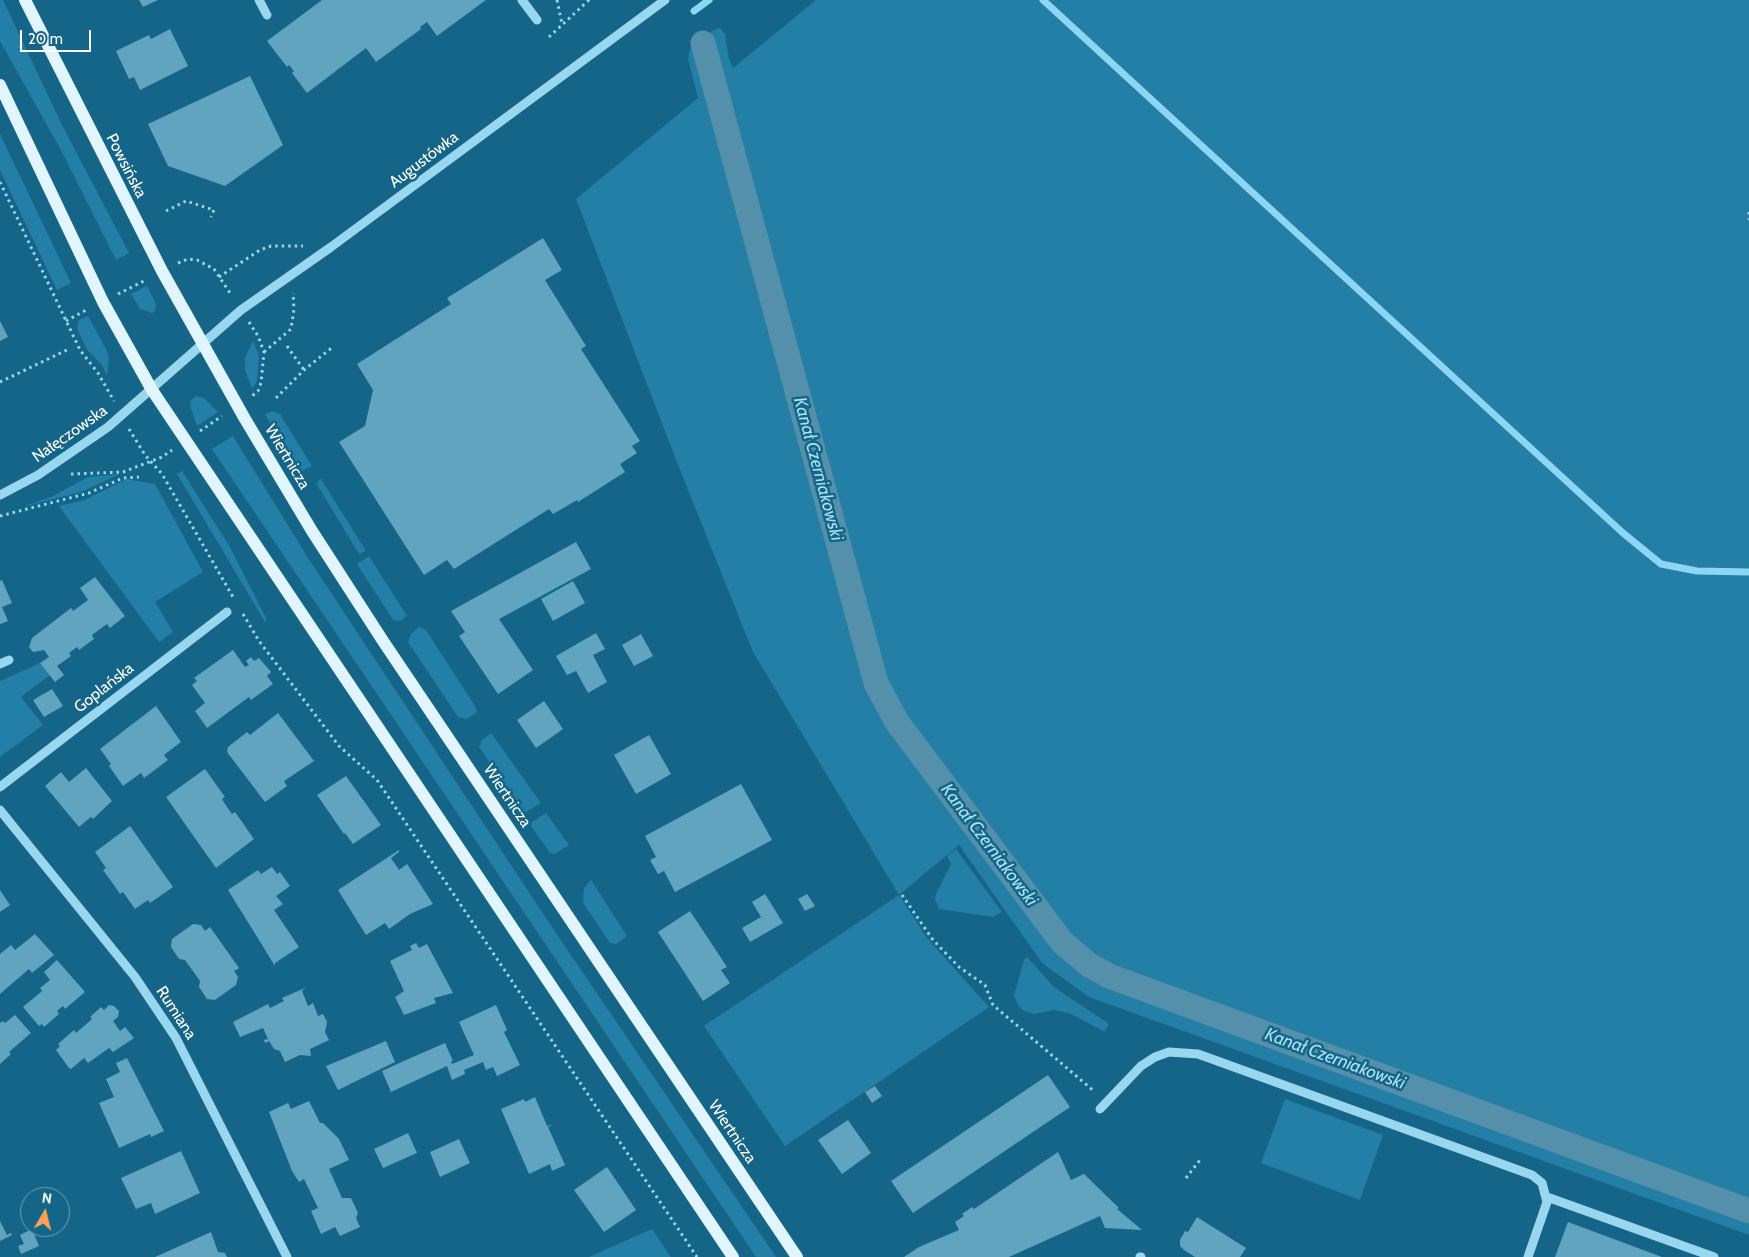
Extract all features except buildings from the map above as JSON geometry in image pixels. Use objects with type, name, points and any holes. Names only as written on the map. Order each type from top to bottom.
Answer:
[{"type":"main road","name":"Powsińska","points":[[25,0],[152,254],[202,345]]},
{"type":"main road","points":[[0,85],[103,302],[152,390],[733,1257]]},
{"type":"main road","name":"Wiertnicza","points":[[202,345],[312,531],[383,641],[797,1257]]},
{"type":"street","points":[[258,0],[267,15]]},
{"type":"street","points":[[522,0],[537,20]]},
{"type":"street","name":"Augustówka","points":[[202,345],[241,310],[331,247],[665,0]]},
{"type":"street","name":"Nałęczowska","points":[[0,495],[38,475],[108,427],[202,345]]},
{"type":"street","name":"Goplańska","points":[[0,787],[227,612]]},
{"type":"street","points":[[0,664],[9,660]]},
{"type":"street","name":"Rumiana","points":[[0,810],[135,977],[176,1038],[287,1257]]},
{"type":"street","points":[[1100,1109],[1140,1066],[1155,1057],[1169,1052],[1198,1054],[1532,1175],[1542,1183],[1547,1197],[1528,1257]]},
{"type":"street","points":[[1547,1197],[1714,1257]]},
{"type":"path","points":[[557,0],[562,24]]},
{"type":"path","points":[[549,37],[589,0]]},
{"type":"path","points":[[0,182],[80,350],[105,386]]},
{"type":"path","points":[[166,211],[186,201],[214,210],[211,217]]},
{"type":"path","points":[[1749,212],[1749,220]]},
{"type":"path","points":[[220,277],[260,250],[271,246],[331,247]]},
{"type":"path","points":[[179,262],[188,259],[197,260],[214,269],[223,282]]},
{"type":"path","points":[[264,352],[291,329],[294,309],[291,274]]},
{"type":"path","points":[[128,289],[145,280]]},
{"type":"path","points":[[66,321],[87,310]]},
{"type":"path","points":[[252,396],[258,391],[261,383],[264,352],[258,336]]},
{"type":"path","points":[[287,346],[304,370]]},
{"type":"path","points":[[276,398],[304,370],[334,346]]},
{"type":"path","points":[[0,382],[69,349]]},
{"type":"path","points":[[200,432],[222,417]]},
{"type":"path","points":[[139,446],[162,474],[238,605]]},
{"type":"path","points":[[38,475],[123,472],[151,462],[169,452]]},
{"type":"path","points":[[0,516],[89,493],[123,478],[139,477]]},
{"type":"path","points":[[242,612],[259,641],[339,746],[377,780],[698,1257]]},
{"type":"path","points":[[902,895],[933,940],[959,967],[985,985],[993,1005],[1101,1096]]},
{"type":"path","points":[[1186,1178],[1200,1160]]},
{"type":"shaded area","points":[[0,0],[3,0],[62,125],[129,253],[116,260],[62,152],[0,41]]},
{"type":"shaded area","points":[[816,0],[1749,0],[1749,1235],[1089,997],[1042,963],[959,845],[899,895],[753,652],[678,465],[576,199],[698,98],[688,58],[691,46],[712,31],[720,28],[725,34],[729,59],[733,68]]},
{"type":"shaded area","points":[[0,134],[71,283],[57,290],[0,170]]},
{"type":"shaded area","points":[[147,286],[156,304],[155,311],[152,313],[140,309],[131,294]]},
{"type":"shaded area","points":[[88,316],[107,351],[109,358],[107,376],[102,365],[88,351],[77,329],[79,320]]},
{"type":"shaded area","points":[[253,341],[259,356],[257,381],[252,389],[245,370],[245,357]]},
{"type":"shaded area","points":[[196,396],[204,398],[218,412],[197,426],[190,405],[191,400]]},
{"type":"shaded area","points":[[271,411],[280,414],[312,466],[300,472],[265,415]]},
{"type":"shaded area","points":[[233,436],[310,561],[556,933],[776,1257],[756,1257],[212,449]]},
{"type":"shaded area","points":[[182,471],[230,547],[267,620],[265,622],[177,474]]},
{"type":"shaded area","points":[[120,474],[81,492],[23,507],[53,496],[88,477]]},
{"type":"shaded area","points":[[127,479],[155,484],[203,572],[155,602],[173,632],[159,642],[59,506],[84,500]]},
{"type":"shaded area","points":[[321,479],[366,551],[359,554],[316,483]]},
{"type":"shaded area","points":[[369,556],[407,616],[400,621],[393,620],[357,564]]},
{"type":"shaded area","points":[[419,627],[426,630],[475,706],[477,712],[467,719],[458,717],[408,642],[411,634]]},
{"type":"shaded area","points":[[40,663],[50,675],[21,697],[43,725],[0,757],[0,681]]},
{"type":"shaded area","points":[[491,733],[541,803],[526,812],[522,811],[479,747],[482,740]]},
{"type":"shaded area","points":[[546,813],[569,845],[555,854],[550,853],[531,826],[532,822]]},
{"type":"shaded area","points":[[956,849],[1002,912],[993,917],[939,909],[935,899],[936,894],[951,864],[947,856]]},
{"type":"shaded area","points":[[591,880],[627,936],[616,944],[610,943],[583,903],[584,888]]},
{"type":"shaded area","points":[[899,895],[927,938],[989,1007],[785,1146],[704,1026]]},
{"type":"shaded area","points":[[1027,957],[1054,987],[1109,1024],[1105,1032],[1069,1013],[1053,1010],[1035,1014],[1024,1011],[1018,1005],[1014,996],[1024,960]]},
{"type":"shaded area","points":[[1285,1099],[1383,1135],[1360,1200],[1261,1163]]},
{"type":"shaded area","points":[[652,1229],[671,1257],[589,1257]]},
{"type":"waterway","points":[[694,11],[709,0]]},
{"type":"waterway","points":[[1043,0],[1623,533],[1661,564],[1697,571],[1749,572]]},
{"type":"waterway","name":"Kanał Czerniakowski","points":[[703,43],[876,683],[897,722],[1062,942],[1089,965],[1109,976],[1749,1211]]}]
